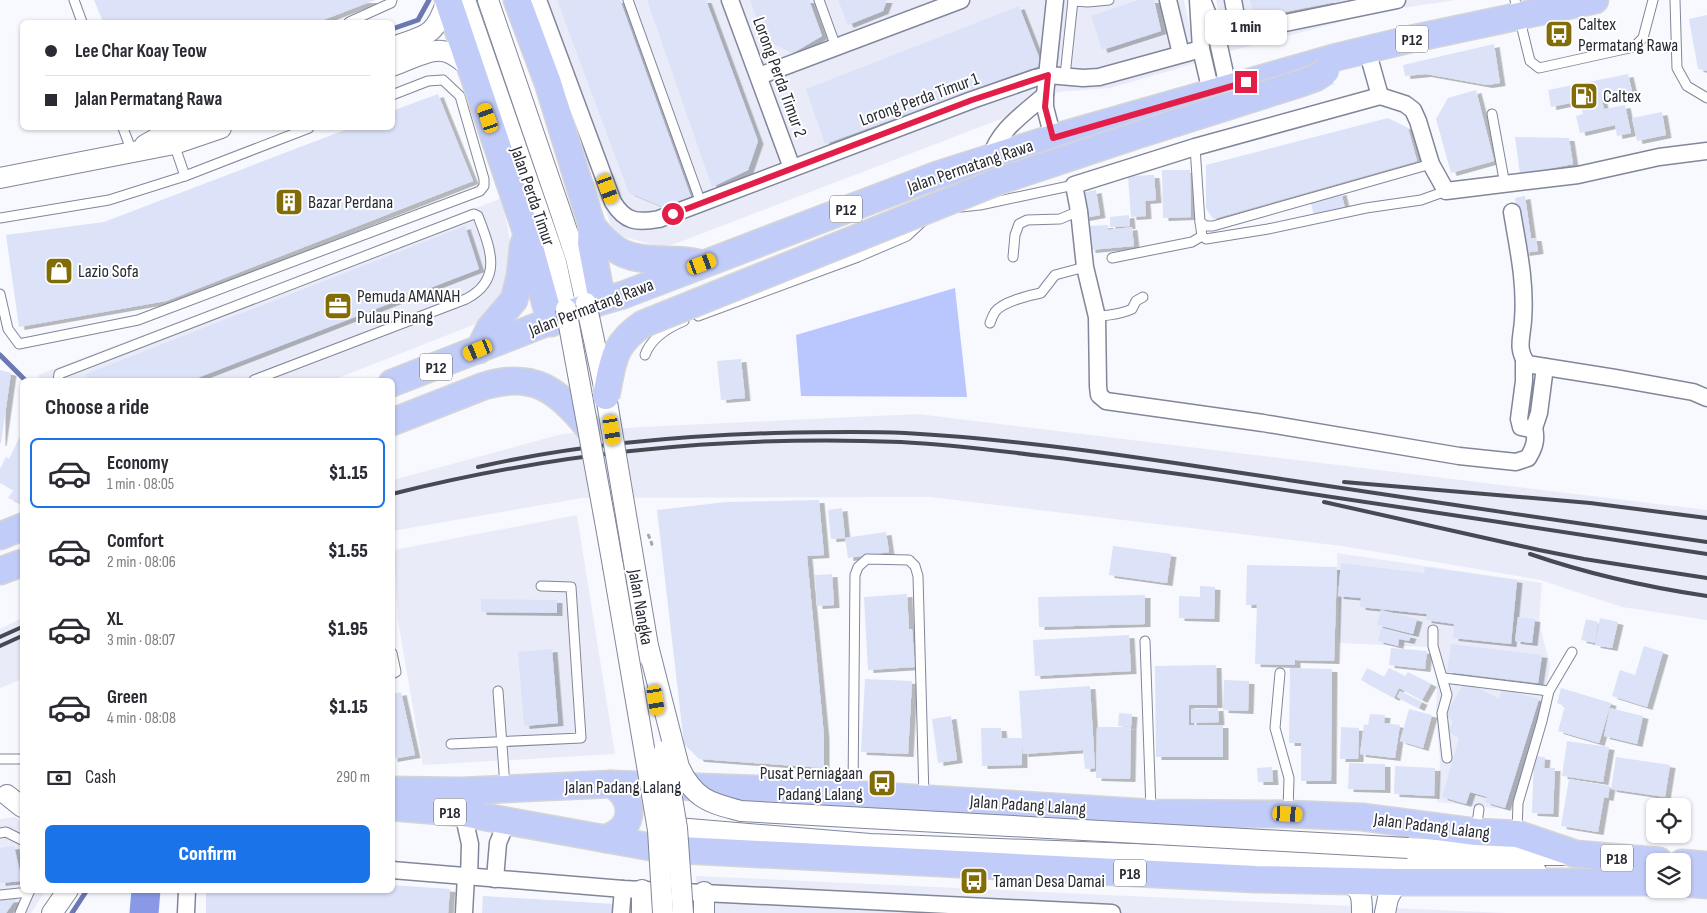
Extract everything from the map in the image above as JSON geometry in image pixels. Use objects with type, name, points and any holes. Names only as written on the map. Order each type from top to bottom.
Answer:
[{"type":"main road","points":[[447,0],[526,234],[558,316]]},
{"type":"main road","points":[[517,0],[548,83],[592,226],[594,302]]},
{"type":"main road","name":"Jalan Permatang Rawa","points":[[395,383],[594,302],[623,295],[937,175],[1053,138],[1220,89],[1331,64],[1367,50],[1517,8],[1587,1]]},
{"type":"main road","points":[[606,396],[613,358],[618,347],[633,331],[650,321],[999,181],[1137,134],[1315,78],[1331,64]]},
{"type":"main road","points":[[592,226],[608,245],[618,252],[631,257],[690,261],[702,264]]},
{"type":"main road","points":[[478,350],[490,328],[514,300],[519,282],[526,234]]},
{"type":"main road","points":[[395,421],[484,386],[522,381],[533,383],[558,396],[571,406],[588,427]]},
{"type":"main road","points":[[0,536],[20,528]]},
{"type":"main road","points":[[0,571],[20,565]]},
{"type":"main road","points":[[606,839],[619,832],[625,824],[629,810],[622,792],[610,784]]},
{"type":"main road","name":"Jalan Padang Lalang","points":[[395,790],[461,791],[610,784],[784,790],[1152,813],[1288,814],[1362,818],[1477,820],[1576,854],[1646,860]]},
{"type":"main road","points":[[665,836],[653,834],[650,816],[653,805],[659,795],[668,787]]},
{"type":"main road","name":"P18","points":[[395,807],[463,813],[606,839],[665,836],[1255,879],[1346,881],[1405,865],[1646,880]]},
{"type":"main road","points":[[1691,864],[1707,865]]},
{"type":"main road","points":[[1691,884],[1707,885]]},
{"type":"street","points":[[395,46],[424,36],[434,29],[441,18],[447,0]]},
{"type":"street","name":"Jalan Perda Timur","points":[[465,0],[556,262],[558,316]]},
{"type":"street","name":"Jalan Perda Timur","points":[[488,0],[576,258],[594,302]]},
{"type":"street","name":"Lorong Perda Timur 1","points":[[538,0],[613,202],[624,216],[639,222],[659,219],[972,100],[1048,75],[1099,77],[1201,49]]},
{"type":"street","name":"Lorong Perda Timur 2","points":[[730,0],[792,168]]},
{"type":"street","points":[[759,76],[836,47],[918,8],[961,0]]},
{"type":"street","points":[[1053,138],[1045,107],[1045,96],[1056,0]]},
{"type":"street","points":[[1168,0],[1180,54]]},
{"type":"street","points":[[1198,0],[1201,49],[1220,89]]},
{"type":"street","points":[[1202,0],[1217,37],[1220,89]]},
{"type":"street","points":[[1233,0],[1239,32]]},
{"type":"street","points":[[1217,37],[1397,0]]},
{"type":"street","points":[[1367,50],[1380,96]]},
{"type":"street","points":[[395,65],[434,51],[444,51],[456,56],[470,67]]},
{"type":"street","points":[[991,158],[998,140],[1015,122],[1045,96]]},
{"type":"street","points":[[1545,367],[1539,413],[1534,428],[1536,436],[1534,448],[1528,458],[1516,462],[1459,456],[1264,423],[1106,400],[1099,395],[1097,317],[1085,267],[1079,210],[1074,184],[1195,147],[1380,96],[1405,104],[1413,110],[1431,164],[1446,191],[1578,175],[1659,157],[1707,151]]},
{"type":"street","points":[[0,178],[132,152],[175,136],[210,130]]},
{"type":"street","points":[[1512,212],[1524,295],[1520,352],[1527,364],[1693,392],[1707,398]]},
{"type":"street","name":"Jalan Nangka","points":[[594,302],[606,396],[648,646],[665,836],[663,913]]},
{"type":"street","name":"Jalan Nangka","points":[[558,316],[588,427],[665,836],[683,913]]},
{"type":"street","points":[[1524,359],[1524,381],[1519,419],[1522,427],[1534,428]]},
{"type":"street","points":[[648,646],[679,767],[687,784],[712,804],[742,811],[1405,865]]},
{"type":"street","points":[[10,795],[20,805]]},
{"type":"street","points":[[463,813],[470,844],[464,913]]},
{"type":"street","points":[[495,879],[498,843],[507,821]]},
{"type":"street","points":[[665,836],[1405,865],[1518,855],[1576,854]]},
{"type":"street","points":[[1385,913],[1388,898],[1405,865]]},
{"type":"street","points":[[395,870],[632,889],[981,910],[1112,913]]},
{"type":"street","points":[[1346,881],[1355,886],[1361,893],[1362,913]]},
{"type":"street","points":[[621,913],[632,889]]},
{"type":"street","points":[[632,889],[642,913]]},
{"type":"street","points":[[704,892],[704,913]]},
{"type":"street","points":[[52,913],[66,893]]},
{"type":"street","points":[[186,913],[187,893]]},
{"type":"lane","points":[[74,0],[81,20]]},
{"type":"lane","points":[[353,20],[391,3],[392,0]]},
{"type":"lane","points":[[628,0],[701,203]]},
{"type":"lane","points":[[819,0],[836,47]]},
{"type":"lane","points":[[1066,76],[1073,0],[1088,2],[1109,0]]},
{"type":"lane","points":[[1517,8],[1530,61],[1539,68],[1634,47],[1642,38],[1653,0]]},
{"type":"lane","points":[[1675,0],[1678,68],[1687,86],[1707,98]]},
{"type":"lane","points":[[0,294],[8,330],[19,344],[138,320],[480,191],[484,186],[484,178],[460,96],[443,80],[428,81],[395,94]]},
{"type":"lane","points":[[1492,114],[1505,185]]},
{"type":"lane","points":[[124,130],[132,152]]},
{"type":"lane","points":[[0,218],[109,200],[185,176],[304,130]]},
{"type":"lane","points":[[175,136],[185,176]]},
{"type":"lane","points":[[1195,147],[1202,236]]},
{"type":"lane","points":[[1200,222],[1206,226],[1213,226],[1431,164]]},
{"type":"lane","points":[[645,355],[648,345],[658,335],[678,323],[858,257],[907,236],[920,223],[937,212],[957,207],[980,205],[1074,184]]},
{"type":"lane","points":[[1202,236],[1206,239],[1268,229],[1366,208],[1420,200],[1446,191]]},
{"type":"lane","points":[[1013,257],[1015,235],[1019,224],[1027,220],[1060,219],[1079,210]]},
{"type":"lane","points":[[58,378],[59,374],[474,214],[478,216],[491,254],[491,265],[487,280],[476,294],[259,378]]},
{"type":"lane","points":[[1112,258],[1192,242],[1202,236]]},
{"type":"lane","points":[[990,324],[996,310],[1030,295],[1042,293],[1055,275],[1085,267]]},
{"type":"lane","points":[[1097,317],[1121,315],[1132,309],[1136,301],[1143,297]]},
{"type":"lane","points":[[853,794],[855,575],[858,567],[867,559],[910,560],[916,566],[918,576],[924,798]]},
{"type":"lane","points":[[451,744],[580,738],[571,587],[541,586]]},
{"type":"lane","points":[[1432,630],[1433,646],[1444,678],[1447,695],[1442,713],[1447,758]]},
{"type":"lane","points":[[1145,641],[1152,813]]},
{"type":"lane","points":[[1517,834],[1518,803],[1549,691],[1572,652]]},
{"type":"lane","points":[[1280,673],[1276,728],[1289,778],[1288,814]]},
{"type":"lane","points":[[1444,678],[1549,691]]},
{"type":"lane","points":[[498,691],[506,789]]},
{"type":"lane","points":[[0,759],[20,760]]},
{"type":"lane","points":[[0,833],[6,832],[20,839]]},
{"type":"lane","points":[[0,895],[20,892]]},
{"type":"lane","points":[[20,913],[29,893]]},
{"type":"shaded area","points":[[532,0],[1184,0],[1197,63],[1110,88],[1058,92],[1040,104],[664,248],[614,234]]},
{"type":"shaded area","points":[[1216,0],[1456,0],[1382,11],[1227,52]]},
{"type":"shaded area","points":[[502,198],[514,261],[509,290],[486,320],[338,378],[40,378],[38,375]]},
{"type":"shaded area","points":[[955,288],[967,397],[801,396],[796,335]]},
{"type":"shaded area","points":[[918,414],[1707,510],[1707,620],[1622,607],[1540,580],[1342,546],[929,497],[582,498],[395,531],[395,479],[562,434],[640,427]]},
{"type":"shaded area","points":[[577,515],[615,754],[423,765],[398,621],[395,550]]},
{"type":"shaded area","points":[[1337,553],[1542,583],[1539,623],[1550,664],[1543,710],[1512,810],[1437,802],[1440,761],[1436,717],[1437,675],[1427,647],[1339,643]]},
{"type":"shaded area","points":[[20,619],[20,680],[0,688],[0,629]]},
{"type":"shaded area","points":[[15,817],[20,821],[20,893],[44,893],[31,913],[0,913],[0,819]]},
{"type":"shaded area","points":[[696,876],[1373,907],[1505,913],[697,913]]},
{"type":"building","points":[[94,0],[375,0],[323,20],[102,20]]},
{"type":"building","points":[[557,0],[620,0],[691,197],[663,207],[629,193]]},
{"type":"building","points":[[647,0],[706,0],[758,141],[748,170],[712,187]]},
{"type":"building","points":[[750,0],[809,0],[822,36],[793,53],[764,38]]},
{"type":"building","points":[[838,0],[887,0],[883,11],[848,25]]},
{"type":"building","points":[[1138,0],[1154,0],[1161,31],[1102,50],[1091,16]]},
{"type":"building","points":[[1250,0],[1340,0],[1341,1],[1254,18]]},
{"type":"building","points":[[1019,6],[1042,65],[825,144],[806,89]]},
{"type":"building","points":[[1707,15],[1707,71],[1698,69],[1689,19]]},
{"type":"building","points":[[1494,44],[1500,83],[1487,85],[1426,74],[1405,76],[1403,65]]},
{"type":"building","points":[[1628,74],[1632,91],[1601,97],[1604,109],[1625,105],[1631,133],[1617,136],[1615,125],[1580,133],[1576,116],[1583,114],[1580,101],[1551,107],[1548,90]]},
{"type":"building","points":[[1476,90],[1494,161],[1451,173],[1436,119],[1448,98]]},
{"type":"building","name":"Bazar Perdana","points":[[438,94],[473,181],[166,301],[19,327],[6,235],[104,222],[345,130],[395,130],[395,110]]},
{"type":"building","points":[[1662,112],[1666,135],[1637,141],[1632,118]]},
{"type":"building","points":[[1388,118],[1408,128],[1417,161],[1213,219],[1206,208],[1206,165]]},
{"type":"building","points":[[1515,137],[1569,138],[1573,164],[1520,174]]},
{"type":"building","points":[[1162,170],[1190,170],[1191,217],[1163,218]]},
{"type":"building","points":[[1154,175],[1156,200],[1145,201],[1146,216],[1131,217],[1128,176]]},
{"type":"building","points":[[1096,190],[1100,215],[1084,218],[1081,193]]},
{"type":"building","points":[[1341,192],[1345,208],[1314,216],[1310,199]]},
{"type":"building","points":[[1525,196],[1531,238],[1536,238],[1538,251],[1524,253],[1515,198]]},
{"type":"building","points":[[1129,215],[1130,226],[1110,227],[1110,217]]},
{"type":"building","points":[[1108,225],[1108,230],[1132,227],[1134,246],[1090,250],[1088,226]]},
{"type":"building","points":[[465,226],[479,269],[197,378],[87,378],[86,374]]},
{"type":"building","points":[[741,359],[745,398],[721,400],[717,361]]},
{"type":"building","points":[[0,370],[11,373],[1,443],[0,443]]},
{"type":"building","points":[[20,436],[20,503],[8,498],[14,490],[0,483],[0,469],[6,457],[9,459]]},
{"type":"building","points":[[819,500],[824,555],[807,556],[824,736],[824,768],[699,759],[684,744],[657,510],[726,502]]},
{"type":"building","points":[[842,508],[845,538],[831,539],[828,510]]},
{"type":"building","points":[[886,532],[889,552],[848,558],[845,538]]},
{"type":"building","points":[[1113,546],[1171,554],[1167,583],[1109,575]]},
{"type":"building","points":[[1341,563],[1424,573],[1425,567],[1517,580],[1511,644],[1453,638],[1454,624],[1426,620],[1427,614],[1360,607],[1361,598],[1338,596]]},
{"type":"building","points":[[1247,565],[1337,567],[1334,661],[1295,660],[1295,665],[1255,664],[1257,605],[1246,605]]},
{"type":"building","points":[[832,574],[834,605],[817,606],[815,575]]},
{"type":"building","points":[[1200,586],[1215,587],[1214,619],[1179,618],[1179,596],[1200,597]]},
{"type":"building","points":[[907,594],[909,629],[912,629],[915,667],[868,670],[864,597]]},
{"type":"building","points":[[1145,595],[1145,624],[1039,627],[1038,597]]},
{"type":"building","points":[[481,599],[557,600],[557,613],[481,612]]},
{"type":"building","points":[[1381,610],[1417,619],[1413,634],[1377,625]]},
{"type":"building","points":[[1518,617],[1535,619],[1532,643],[1515,641]]},
{"type":"building","points":[[1600,618],[1618,622],[1612,648],[1595,645]]},
{"type":"building","points":[[1586,619],[1598,622],[1595,643],[1581,640]]},
{"type":"building","points":[[1381,628],[1411,636],[1409,641],[1399,639],[1398,646],[1378,641]]},
{"type":"building","points":[[1129,635],[1131,671],[1035,676],[1033,640]]},
{"type":"building","points":[[1451,644],[1542,655],[1538,683],[1447,672]]},
{"type":"building","points":[[1644,646],[1663,652],[1647,707],[1612,696],[1620,670],[1635,675]]},
{"type":"building","points":[[1391,648],[1427,651],[1425,669],[1389,665]]},
{"type":"building","points":[[552,649],[558,723],[524,726],[518,652]]},
{"type":"building","points":[[1216,665],[1217,705],[1189,705],[1189,725],[1223,725],[1223,757],[1156,757],[1155,666]]},
{"type":"building","points":[[1290,668],[1332,669],[1331,781],[1301,781],[1301,743],[1289,743]]},
{"type":"building","points":[[1367,668],[1384,677],[1389,668],[1405,676],[1408,672],[1431,684],[1422,700],[1399,688],[1394,698],[1361,680]]},
{"type":"building","points":[[865,679],[912,681],[908,754],[861,752]]},
{"type":"building","points":[[1224,680],[1249,681],[1248,711],[1223,710]]},
{"type":"building","points":[[1465,682],[1499,699],[1502,689],[1539,699],[1505,808],[1485,802],[1487,797],[1470,792],[1466,804],[1442,797],[1459,738],[1448,731],[1453,721],[1445,715]]},
{"type":"building","points":[[1090,686],[1095,768],[1085,769],[1083,750],[1023,754],[1022,741],[1022,765],[982,766],[981,728],[1001,728],[1002,738],[1022,738],[1019,691]]},
{"type":"building","points":[[1561,688],[1611,703],[1599,743],[1558,731],[1565,706],[1557,703]]},
{"type":"building","points":[[1400,691],[1422,702],[1419,708],[1397,697]]},
{"type":"building","points":[[401,692],[415,755],[395,758],[395,693]]},
{"type":"building","points":[[1218,708],[1219,722],[1191,723],[1191,709]]},
{"type":"building","points":[[1610,708],[1643,716],[1637,744],[1604,736]]},
{"type":"building","points":[[1409,709],[1432,715],[1423,748],[1400,741]]},
{"type":"building","points":[[1119,713],[1132,714],[1131,727],[1118,726]]},
{"type":"building","points":[[1370,714],[1385,715],[1384,723],[1400,725],[1395,758],[1360,754],[1364,724],[1368,725]]},
{"type":"building","points":[[951,716],[957,760],[938,763],[932,719]]},
{"type":"building","points":[[1097,727],[1131,727],[1130,779],[1096,778]]},
{"type":"building","points":[[1341,727],[1359,728],[1358,759],[1340,759]]},
{"type":"building","points":[[1567,741],[1609,747],[1603,782],[1562,776]]},
{"type":"building","points":[[1534,756],[1545,757],[1544,768],[1555,768],[1553,814],[1532,813]]},
{"type":"building","points":[[1616,757],[1670,765],[1665,797],[1611,789]]},
{"type":"building","points":[[1349,763],[1385,764],[1385,790],[1348,789]]},
{"type":"building","points":[[1395,766],[1435,768],[1434,796],[1394,794]]},
{"type":"building","points":[[1272,767],[1273,782],[1258,782],[1257,768]]},
{"type":"building","points":[[1569,779],[1610,786],[1608,798],[1604,797],[1598,832],[1561,826]]},
{"type":"building","points":[[14,846],[20,872],[20,881],[0,883],[0,848]]},
{"type":"building","points":[[395,885],[450,889],[448,913],[206,913],[206,893],[395,893]]},
{"type":"building","points":[[483,896],[614,904],[613,913],[482,913]]},
{"type":"building","points":[[16,899],[6,913],[0,913],[0,900]]},
{"type":"waterway","points":[[395,28],[418,20],[429,0]]},
{"type":"waterway","points":[[0,355],[23,378]]},
{"type":"waterway","points":[[72,913],[85,893]]},
{"type":"waterway","points":[[144,913],[146,893]]},
{"type":"railway","points":[[478,467],[588,447],[662,439],[774,433],[905,433],[953,436],[1097,452],[1707,542]]},
{"type":"railway","points":[[395,493],[518,467],[581,457],[645,450],[708,444],[772,441],[901,442],[988,449],[1166,472],[1707,554]]},
{"type":"railway","points":[[1344,482],[1590,503],[1707,518]]},
{"type":"railway","points":[[1324,502],[1584,559],[1707,578]]},
{"type":"railway","points":[[1530,554],[1617,579],[1707,596]]},
{"type":"railway","points":[[0,637],[20,628]]},
{"type":"railway","points":[[0,646],[20,637]]},
{"type":"place","name":"Caltex Permatang Rawa","points":[[1559,34]]},
{"type":"place","name":"Caltex","points":[[1584,96]]},
{"type":"place","name":"Bazar Perdana","points":[[289,202]]},
{"type":"place","name":"Lazio Sofa","points":[[59,271]]},
{"type":"place","name":"Pemuda AMANAH Pulau Pinang","points":[[338,306]]},
{"type":"place","name":"Pusat Perniagaan Padang Lalang","points":[[882,783]]},
{"type":"place","name":"Taman Desa Damai","points":[[974,881]]},
{"type":"route","points":[[673,214],[972,100],[1048,75],[1045,107],[1053,138],[1246,82]]}]
